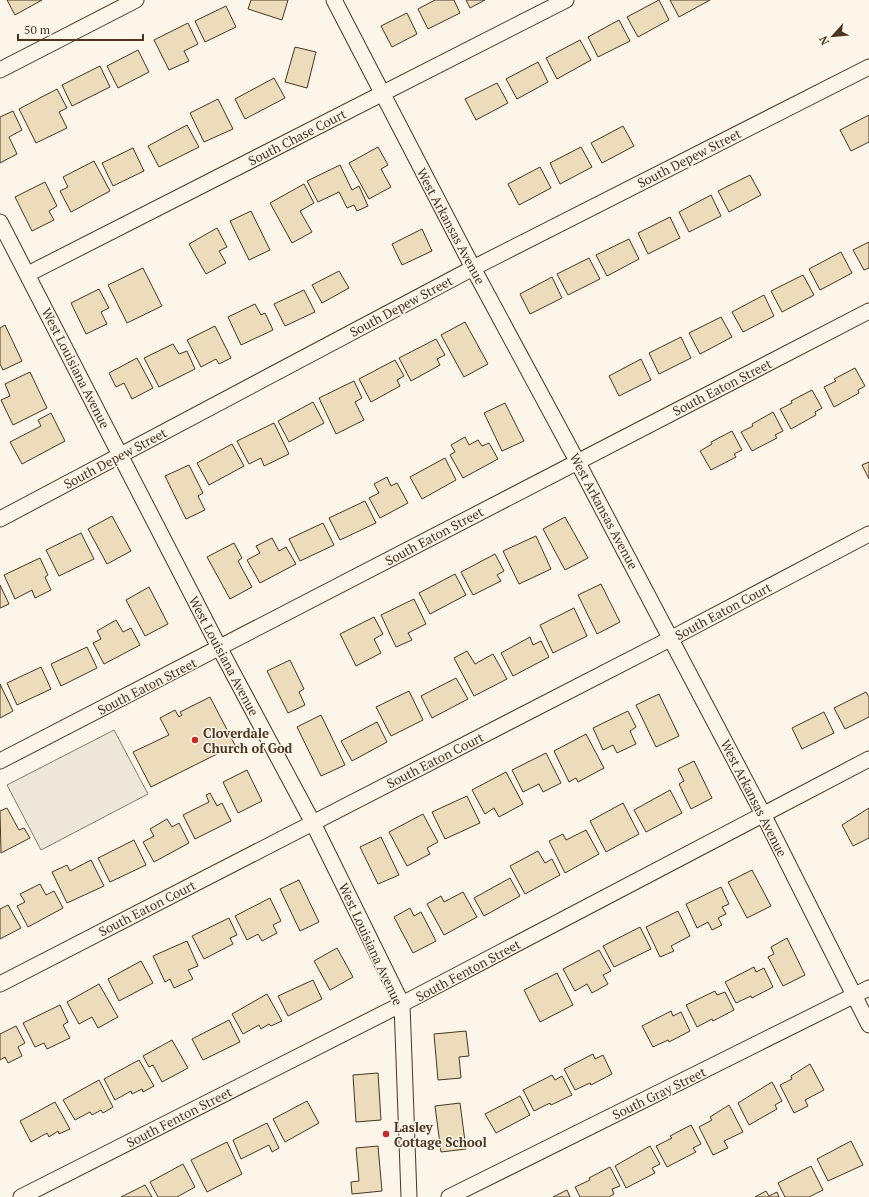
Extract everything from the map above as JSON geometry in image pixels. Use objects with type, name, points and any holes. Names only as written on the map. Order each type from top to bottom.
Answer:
[{"type":"street","points":[[0,70],[136,0]]},
{"type":"street","name":"West Arkansas Avenue","points":[[334,0],[473,268],[577,461],[763,814],[853,996],[869,1025]]},
{"type":"street","name":"South Chase Court","points":[[28,274],[566,0]]},
{"type":"street","name":"South Depew Street","points":[[0,519],[473,268],[869,67]]},
{"type":"street","name":"West Louisiana Avenue","points":[[0,222],[220,649],[313,823],[402,1004],[409,1197]]},
{"type":"street","name":"South Eaton Street","points":[[0,761],[220,649],[577,461],[869,311]]},
{"type":"street","name":"South Eaton Court","points":[[0,984],[670,639],[869,534]]},
{"type":"street","name":"South Fenton Street","points":[[21,1197],[402,1004],[869,759]]},
{"type":"street","name":"South Gray Street","points":[[449,1197],[869,988]]},
{"type":"shaded area","points":[[114,730],[148,794],[41,850],[7,785]]},
{"type":"building","points":[[7,0],[42,0],[15,15]]},
{"type":"building","points":[[251,0],[288,0],[282,20],[248,9]]},
{"type":"building","points":[[435,0],[454,0],[460,13],[428,29],[418,9]]},
{"type":"building","points":[[466,0],[485,0],[470,8]]},
{"type":"building","points":[[659,0],[669,20],[638,37],[627,17]]},
{"type":"building","points":[[670,0],[710,0],[679,17]]},
{"type":"building","points":[[226,6],[236,27],[205,42],[195,21]]},
{"type":"building","points":[[407,13],[417,34],[392,47],[381,26]]},
{"type":"building","points":[[619,20],[630,41],[598,57],[588,37]]},
{"type":"building","points":[[188,23],[198,44],[184,51],[189,61],[169,70],[154,40]]},
{"type":"building","points":[[580,40],[591,60],[557,79],[546,58]]},
{"type":"building","points":[[295,47],[316,52],[307,88],[285,82]]},
{"type":"building","points":[[138,50],[149,72],[118,88],[107,66]]},
{"type":"building","points":[[538,62],[548,82],[517,99],[506,79]]},
{"type":"building","points":[[100,66],[110,87],[72,106],[62,85]]},
{"type":"building","points":[[274,78],[285,98],[245,119],[235,99]]},
{"type":"building","points":[[497,83],[508,103],[476,120],[465,99]]},
{"type":"building","points":[[57,89],[67,108],[59,112],[67,128],[36,143],[19,109]]},
{"type":"building","points":[[218,99],[233,129],[204,142],[190,113]]},
{"type":"building","points":[[13,111],[22,130],[9,137],[17,154],[0,163],[0,117]]},
{"type":"building","points":[[869,115],[869,142],[851,151],[840,130]]},
{"type":"building","points":[[187,125],[199,147],[159,167],[148,146]]},
{"type":"building","points":[[623,126],[634,146],[602,163],[591,143]]},
{"type":"building","points":[[378,147],[388,165],[381,169],[391,187],[369,199],[349,163]]},
{"type":"building","points":[[581,147],[592,167],[560,184],[550,163]]},
{"type":"building","points":[[133,148],[144,171],[113,186],[102,163]]},
{"type":"building","points":[[94,161],[110,191],[71,212],[60,191],[68,187],[63,177]]},
{"type":"building","points":[[340,165],[352,190],[359,186],[368,206],[357,211],[354,205],[347,208],[339,192],[318,202],[307,181]]},
{"type":"building","points":[[540,167],[551,188],[519,205],[508,184]]},
{"type":"building","points":[[750,175],[761,195],[729,212],[718,191]]},
{"type":"building","points":[[45,182],[57,206],[49,211],[54,220],[32,231],[15,197]]},
{"type":"building","points":[[304,184],[314,203],[300,211],[312,232],[292,243],[270,203]]},
{"type":"building","points":[[711,195],[721,216],[689,232],[679,212]]},
{"type":"building","points":[[251,211],[270,250],[249,260],[230,221]]},
{"type":"building","points":[[670,217],[680,238],[648,254],[638,233]]},
{"type":"building","points":[[217,228],[227,247],[219,251],[226,263],[206,274],[189,244]]},
{"type":"building","points":[[422,229],[432,251],[402,265],[392,244]]},
{"type":"building","points":[[629,239],[639,259],[607,276],[596,255]]},
{"type":"building","points":[[869,242],[869,268],[864,270],[853,250]]},
{"type":"building","points":[[841,252],[852,273],[820,290],[809,269]]},
{"type":"building","points":[[589,258],[600,279],[568,295],[557,274]]},
{"type":"building","points":[[143,268],[162,306],[127,323],[108,285]]},
{"type":"building","points":[[339,271],[349,288],[322,303],[312,285]]},
{"type":"building","points":[[803,275],[814,295],[782,312],[771,291]]},
{"type":"building","points":[[552,277],[562,298],[530,314],[520,294]]},
{"type":"building","points":[[99,289],[109,308],[101,312],[107,324],[86,334],[71,303]]},
{"type":"building","points":[[304,290],[315,312],[285,326],[274,304]]},
{"type":"building","points":[[764,295],[774,316],[743,332],[732,312]]},
{"type":"building","points":[[255,304],[261,315],[265,313],[273,330],[241,345],[228,317]]},
{"type":"building","points":[[721,317],[732,337],[700,354],[689,333]]},
{"type":"building","points":[[465,322],[488,364],[464,377],[441,335]]},
{"type":"building","points":[[5,325],[22,361],[3,370],[0,364],[0,328]]},
{"type":"building","points":[[215,326],[231,358],[219,364],[216,359],[201,367],[187,340]]},
{"type":"building","points":[[681,337],[691,358],[659,374],[649,353]]},
{"type":"building","points":[[436,339],[445,355],[437,359],[440,365],[411,381],[399,358]]},
{"type":"building","points":[[173,344],[179,354],[187,351],[195,369],[159,387],[144,358]]},
{"type":"building","points":[[137,358],[153,388],[132,399],[124,383],[116,387],[109,373]]},
{"type":"building","points":[[641,359],[651,380],[619,396],[609,376]]},
{"type":"building","points":[[395,360],[404,376],[397,380],[400,386],[371,402],[359,379]]},
{"type":"building","points":[[855,368],[865,386],[858,390],[859,393],[834,407],[824,387],[836,381],[834,379]]},
{"type":"building","points":[[30,372],[47,408],[13,425],[1,400],[10,396],[5,384]]},
{"type":"building","points":[[354,381],[362,398],[355,402],[364,420],[336,434],[319,398]]},
{"type":"building","points":[[812,390],[822,408],[815,412],[816,415],[791,429],[780,409],[792,403],[791,401]]},
{"type":"building","points":[[313,402],[324,423],[289,442],[278,421]]},
{"type":"building","points":[[505,403],[524,441],[502,451],[484,413]]},
{"type":"building","points":[[773,412],[783,431],[775,435],[777,438],[752,451],[741,432],[753,426],[752,424]]},
{"type":"building","points":[[51,413],[65,441],[22,464],[10,442],[41,426],[38,420]]},
{"type":"building","points":[[274,423],[289,454],[264,466],[261,458],[249,464],[237,441]]},
{"type":"building","points":[[732,431],[742,450],[734,454],[736,457],[711,470],[700,451],[712,444],[711,442]]},
{"type":"building","points":[[465,437],[469,445],[478,440],[482,446],[489,443],[498,459],[463,478],[450,455],[455,452],[451,445]]},
{"type":"building","points":[[232,444],[244,466],[209,485],[197,463]]},
{"type":"building","points":[[445,458],[456,480],[422,499],[410,477]]},
{"type":"building","points":[[869,462],[869,479],[862,465]]},
{"type":"building","points":[[189,465],[203,493],[198,496],[205,510],[186,519],[165,476]]},
{"type":"building","points":[[387,477],[391,486],[397,483],[408,503],[380,518],[369,498],[379,493],[374,484]]},
{"type":"building","points":[[365,501],[376,523],[340,540],[329,518]]},
{"type":"building","points":[[112,516],[131,551],[107,564],[88,529]]},
{"type":"building","points":[[565,517],[588,558],[565,570],[543,529]]},
{"type":"building","points":[[323,523],[334,545],[300,561],[289,539]]},
{"type":"building","points":[[81,533],[94,559],[59,576],[46,550]]},
{"type":"building","points":[[536,536],[551,569],[519,584],[503,551]]},
{"type":"building","points":[[272,538],[279,551],[286,547],[296,564],[260,583],[247,560],[260,553],[256,546]]},
{"type":"building","points":[[234,543],[242,558],[238,561],[252,587],[230,599],[207,557]]},
{"type":"building","points":[[495,554],[504,571],[497,575],[501,581],[473,595],[461,572]]},
{"type":"building","points":[[40,558],[48,575],[45,577],[51,590],[35,598],[32,590],[15,599],[4,575]]},
{"type":"building","points":[[455,574],[466,595],[430,614],[419,593]]},
{"type":"building","points":[[601,584],[620,622],[597,634],[578,595]]},
{"type":"building","points":[[0,585],[9,604],[0,608]]},
{"type":"building","points":[[149,587],[168,624],[145,636],[126,600]]},
{"type":"building","points":[[414,599],[426,624],[408,633],[412,640],[396,647],[381,615]]},
{"type":"building","points":[[574,608],[587,636],[553,653],[540,625]]},
{"type":"building","points":[[374,617],[383,634],[374,639],[381,653],[356,666],[340,634]]},
{"type":"building","points":[[116,620],[123,632],[131,628],[140,645],[104,664],[93,643],[101,639],[97,631]]},
{"type":"building","points":[[530,637],[533,645],[541,641],[549,657],[513,676],[501,653]]},
{"type":"building","points":[[87,647],[97,668],[61,686],[51,664]]},
{"type":"building","points":[[467,651],[475,664],[493,654],[507,679],[474,696],[454,658]]},
{"type":"building","points":[[290,660],[304,689],[299,692],[305,705],[288,713],[267,671]]},
{"type":"building","points":[[41,667],[51,689],[17,705],[7,683]]},
{"type":"building","points":[[456,678],[468,699],[432,718],[421,696]]},
{"type":"building","points":[[0,684],[13,711],[0,718]]},
{"type":"building","points":[[409,691],[423,720],[391,736],[376,707]]},
{"type":"building","points":[[866,692],[869,697],[869,717],[845,729],[834,708]]},
{"type":"building","points":[[659,694],[679,736],[656,747],[636,705]]},
{"type":"building","name":"Cloverdale Church of God","points":[[210,697],[235,745],[151,787],[133,752],[169,735],[160,718],[175,710],[179,717],[182,715],[180,712]]},
{"type":"building","points":[[628,711],[636,727],[630,731],[636,744],[617,753],[613,745],[603,750],[593,728]]},
{"type":"building","points":[[824,712],[834,733],[802,749],[792,728]]},
{"type":"building","points":[[321,715],[345,765],[321,776],[297,727]]},
{"type":"building","points":[[377,722],[387,742],[352,761],[341,741]]},
{"type":"building","points":[[586,734],[604,768],[578,782],[576,778],[569,782],[554,751]]},
{"type":"building","points":[[546,753],[561,783],[543,792],[539,784],[523,792],[512,770]]},
{"type":"building","points":[[694,761],[712,798],[691,809],[679,784],[684,781],[678,769]]},
{"type":"building","points":[[247,770],[262,801],[238,813],[223,782]]},
{"type":"building","points":[[506,772],[523,804],[499,817],[494,808],[485,814],[472,790]]},
{"type":"building","points":[[670,790],[682,813],[646,832],[634,810]]},
{"type":"building","points":[[210,793],[217,806],[222,803],[231,821],[195,839],[183,815],[209,802],[206,795]]},
{"type":"building","points":[[467,796],[480,823],[445,839],[432,812]]},
{"type":"building","points":[[623,803],[639,834],[606,852],[590,821]]},
{"type":"building","points":[[7,808],[19,830],[24,828],[30,838],[1,853],[0,811]]},
{"type":"building","points":[[869,808],[869,838],[853,846],[842,825]]},
{"type":"building","points":[[423,814],[438,842],[427,848],[430,854],[407,866],[389,832]]},
{"type":"building","points":[[167,819],[172,827],[179,823],[189,843],[154,862],[143,842],[154,836],[150,829]]},
{"type":"building","points":[[586,830],[599,854],[565,873],[549,841],[563,834],[566,840]]},
{"type":"building","points":[[381,837],[399,875],[378,884],[360,847]]},
{"type":"building","points":[[134,840],[146,865],[110,882],[98,858]]},
{"type":"building","points":[[538,851],[545,863],[552,859],[560,875],[525,894],[510,866]]},
{"type":"building","points":[[91,860],[104,886],[67,903],[52,872],[67,865],[70,871]]},
{"type":"building","points":[[752,870],[771,906],[747,918],[728,882]]},
{"type":"building","points":[[510,878],[520,896],[484,916],[474,898]]},
{"type":"building","points":[[299,880],[319,922],[300,931],[280,889]]},
{"type":"building","points":[[40,884],[46,895],[54,891],[63,908],[28,927],[17,906],[25,902],[20,894]]},
{"type":"building","points":[[721,887],[729,904],[722,907],[726,914],[718,918],[722,925],[712,930],[708,922],[697,928],[686,904]]},
{"type":"building","points":[[463,892],[477,917],[444,935],[427,904],[441,896],[444,902]]},
{"type":"building","points":[[270,898],[281,921],[273,925],[277,933],[262,941],[258,934],[247,940],[235,916]]},
{"type":"building","points":[[8,905],[21,928],[0,939],[0,909]]},
{"type":"building","points":[[410,908],[414,916],[421,912],[436,941],[413,953],[394,917]]},
{"type":"building","points":[[678,911],[690,936],[671,946],[674,951],[660,957],[646,927]]},
{"type":"building","points":[[229,918],[237,935],[230,938],[233,944],[204,959],[192,936]]},
{"type":"building","points":[[640,927],[651,949],[614,967],[603,946]]},
{"type":"building","points":[[787,938],[805,975],[783,986],[768,957],[774,954],[771,947]]},
{"type":"building","points":[[187,941],[198,966],[188,970],[193,979],[174,988],[170,979],[165,982],[153,956]]},
{"type":"building","points":[[337,948],[353,977],[330,990],[314,961]]},
{"type":"building","points":[[599,950],[611,971],[603,975],[608,984],[592,993],[587,984],[575,991],[563,969]]},
{"type":"building","points":[[141,961],[153,983],[119,1001],[108,979]]},
{"type":"building","points":[[754,967],[756,972],[764,968],[773,987],[752,998],[751,996],[736,1003],[725,982]]},
{"type":"building","points":[[557,973],[573,1005],[540,1022],[524,990]]},
{"type":"building","points":[[313,980],[322,999],[288,1016],[278,996]]},
{"type":"building","points":[[99,984],[118,1017],[98,1028],[92,1017],[79,1024],[67,1002]]},
{"type":"building","points":[[715,991],[717,995],[725,992],[734,1010],[713,1021],[712,1019],[697,1027],[686,1005]]},
{"type":"building","points":[[267,994],[282,1021],[271,1026],[269,1024],[261,1029],[259,1025],[243,1034],[232,1014]]},
{"type":"building","points":[[60,1005],[68,1022],[63,1025],[70,1038],[47,1049],[44,1043],[35,1047],[23,1023]]},
{"type":"building","points":[[671,1011],[673,1016],[681,1012],[690,1031],[669,1042],[668,1040],[653,1047],[642,1026]]},
{"type":"building","points":[[229,1020],[240,1042],[203,1060],[192,1039]]},
{"type":"building","points":[[16,1026],[25,1043],[18,1047],[22,1056],[8,1063],[5,1057],[0,1060],[0,1034]]},
{"type":"building","points":[[466,1031],[469,1056],[459,1057],[461,1078],[438,1080],[434,1034]]},
{"type":"building","points":[[172,1040],[188,1068],[162,1082],[153,1065],[149,1067],[143,1056]]},
{"type":"building","points":[[593,1054],[595,1059],[603,1055],[612,1074],[591,1085],[590,1083],[575,1090],[564,1069]]},
{"type":"building","points":[[139,1060],[154,1086],[143,1092],[142,1089],[132,1094],[131,1091],[115,1100],[104,1079]]},
{"type":"building","points":[[810,1064],[824,1090],[805,1100],[808,1106],[794,1113],[780,1085],[792,1079],[791,1076]]},
{"type":"building","points":[[378,1073],[381,1120],[356,1122],[353,1075]]},
{"type":"building","points":[[552,1075],[555,1080],[562,1076],[572,1095],[534,1111],[523,1090]]},
{"type":"building","points":[[99,1080],[113,1107],[103,1113],[101,1110],[92,1115],[90,1112],[75,1120],[63,1100]]},
{"type":"building","points":[[772,1082],[782,1101],[775,1105],[777,1109],[749,1125],[738,1103]]},
{"type":"building","points":[[520,1096],[530,1115],[496,1133],[485,1114]]},
{"type":"building","points":[[307,1101],[319,1123],[285,1142],[273,1119]]},
{"type":"building","points":[[55,1102],[70,1129],[59,1134],[58,1131],[49,1137],[47,1133],[31,1142],[20,1121]]},
{"type":"building","points":[[460,1103],[466,1149],[441,1152],[435,1106]]},
{"type":"building","points":[[729,1105],[743,1132],[724,1141],[728,1148],[713,1155],[699,1127],[712,1120],[710,1117]]},
{"type":"building","points":[[267,1123],[279,1148],[272,1152],[269,1145],[241,1159],[233,1140]]},
{"type":"building","points":[[691,1125],[701,1144],[693,1148],[696,1152],[667,1167],[656,1146],[672,1138],[670,1136]]},
{"type":"building","points":[[851,1141],[863,1165],[828,1181],[817,1159]]},
{"type":"building","points":[[227,1142],[242,1174],[207,1192],[191,1160]]},
{"type":"building","points":[[378,1146],[382,1191],[352,1194],[351,1182],[359,1181],[356,1148]]},
{"type":"building","points":[[650,1146],[660,1164],[652,1168],[655,1173],[626,1188],[615,1166]]},
{"type":"building","points":[[183,1164],[195,1187],[177,1197],[158,1197],[150,1182]]},
{"type":"building","points":[[811,1166],[823,1190],[809,1197],[785,1197],[778,1183]]},
{"type":"building","points":[[610,1167],[620,1186],[612,1189],[614,1194],[609,1197],[580,1197],[575,1187],[590,1180],[589,1178]]},
{"type":"building","points":[[145,1185],[152,1197],[121,1197]]},
{"type":"building","points":[[567,1190],[570,1197],[553,1197]]},
{"type":"building","points":[[766,1191],[769,1196],[777,1192],[779,1197],[755,1197]]},
{"type":"place","name":"Cloverdale Church of God","points":[[195,740]]},
{"type":"place","name":"Lasley Cottage School","points":[[386,1134]]}]
